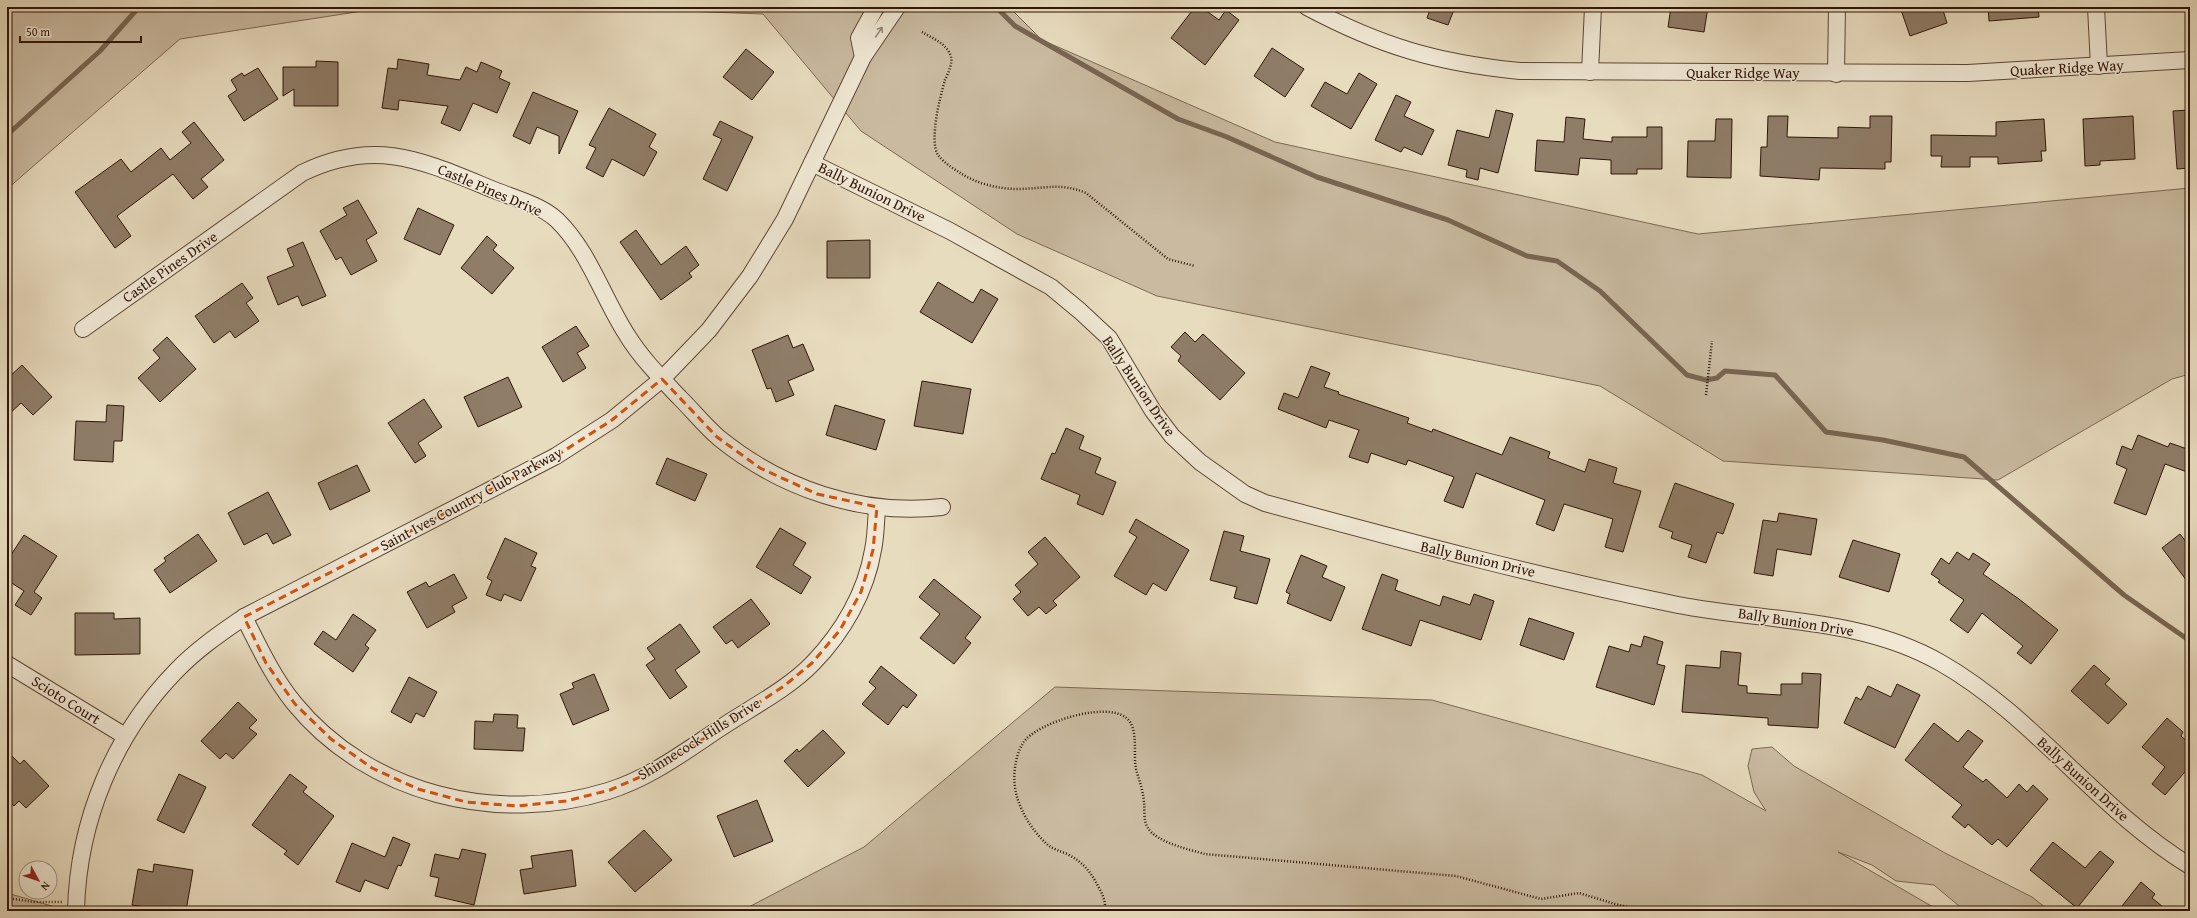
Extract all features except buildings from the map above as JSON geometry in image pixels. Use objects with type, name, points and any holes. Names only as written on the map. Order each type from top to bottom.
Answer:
[{"type":"street","points":[[863,57],[859,38],[876,7]]},
{"type":"street","name":"Saint Ives Country Club Parkway","points":[[76,911],[77,886],[85,834],[102,783],[125,736],[149,701],[178,669],[210,641],[244,617],[556,456],[612,420],[662,379],[709,330],[750,276],[785,219],[863,57],[897,7]]},
{"type":"street","name":"Quaker Ridge Way","points":[[1307,7],[1345,27],[1389,46],[1434,59],[1481,68],[1520,71],[1836,74],[1968,73],[2190,60]]},
{"type":"street","points":[[1590,72],[1593,7]]},
{"type":"street","points":[[1836,74],[1837,7]]},
{"type":"street","points":[[2096,7],[2099,66]]},
{"type":"street","name":"Castle Pines Drive","points":[[83,329],[302,174],[320,164],[343,157],[366,154],[389,154],[429,164],[536,207],[556,219],[576,243],[627,336],[662,379],[717,437],[760,468],[817,494],[845,502],[877,507],[915,510],[942,507]]},
{"type":"street","name":"Bally Bunion Drive","points":[[812,163],[950,231],[1051,287],[1109,338],[1153,411],[1172,436],[1200,462],[1245,494],[1265,503],[1444,552],[1680,605],[1816,623],[1855,630],[1895,642],[1940,662],[1985,691],[2135,827],[2190,866]]},
{"type":"street","name":"Shinnecock Hills Drive","points":[[244,617],[266,663],[295,704],[331,739],[372,768],[418,789],[466,802],[516,806],[566,802],[610,790],[656,770],[784,686],[812,663],[840,630],[861,592],[873,550],[877,507]]},
{"type":"street","name":"Scioto Court","points":[[7,664],[125,736]]},
{"type":"path","points":[[922,32],[942,44],[947,49],[951,60],[939,104],[935,129],[935,145],[938,154],[944,162],[964,175],[992,186],[1017,189],[1059,186],[1073,188],[1086,193],[1168,259],[1195,266]]},
{"type":"path","points":[[1706,395],[1712,341]]},
{"type":"path","points":[[1105,911],[1106,906],[1101,891],[1085,864],[1048,845],[1026,818],[1020,806],[1014,781],[1019,751],[1023,742],[1031,734],[1068,718],[1089,712],[1112,713],[1129,720],[1134,730],[1135,760],[1143,793],[1145,821],[1148,829],[1167,842],[1182,848],[1205,854],[1456,876],[1541,899],[1579,893],[1615,904],[1647,911]]},
{"type":"path","points":[[7,898],[34,902],[63,902]]},
{"type":"highlighted area","points":[[662,379],[717,437],[760,468],[817,494],[877,507],[873,550],[861,592],[840,630],[812,663],[784,686],[656,770],[610,790],[566,801],[517,806],[466,802],[418,789],[372,768],[331,739],[295,704],[266,663],[244,617],[556,456],[612,420]]},
{"type":"shaded area","points":[[7,7],[389,7],[180,39],[7,189]]},
{"type":"shaded area","points":[[576,7],[1009,7],[1042,40],[1275,142],[1698,234],[2190,188],[2190,374],[2172,379],[1998,480],[1723,461],[1600,386],[1157,296],[1017,234],[861,131],[763,14]]},
{"type":"shaded area","points":[[1055,687],[1432,700],[1702,775],[1766,811],[1754,792],[1748,766],[1752,749],[1772,747],[1794,766],[1945,853],[2032,897],[2050,911],[1965,911],[1934,885],[1896,881],[1872,865],[1838,852],[1940,911],[741,911],[864,847]]},
{"type":"shaded area","points":[[7,893],[18,896],[18,900],[31,900],[69,911],[7,911]]},
{"type":"waterway","points":[[7,135],[100,51],[139,7]]},
{"type":"waterway","points":[[996,7],[1015,26],[1178,119],[1227,137],[1317,177],[1448,220],[1527,256],[1557,261],[1600,291],[1687,375],[1706,380],[1717,378],[1725,371],[1775,375],[1826,432],[1883,440],[1964,457],[2124,595],[2190,641]]}]
